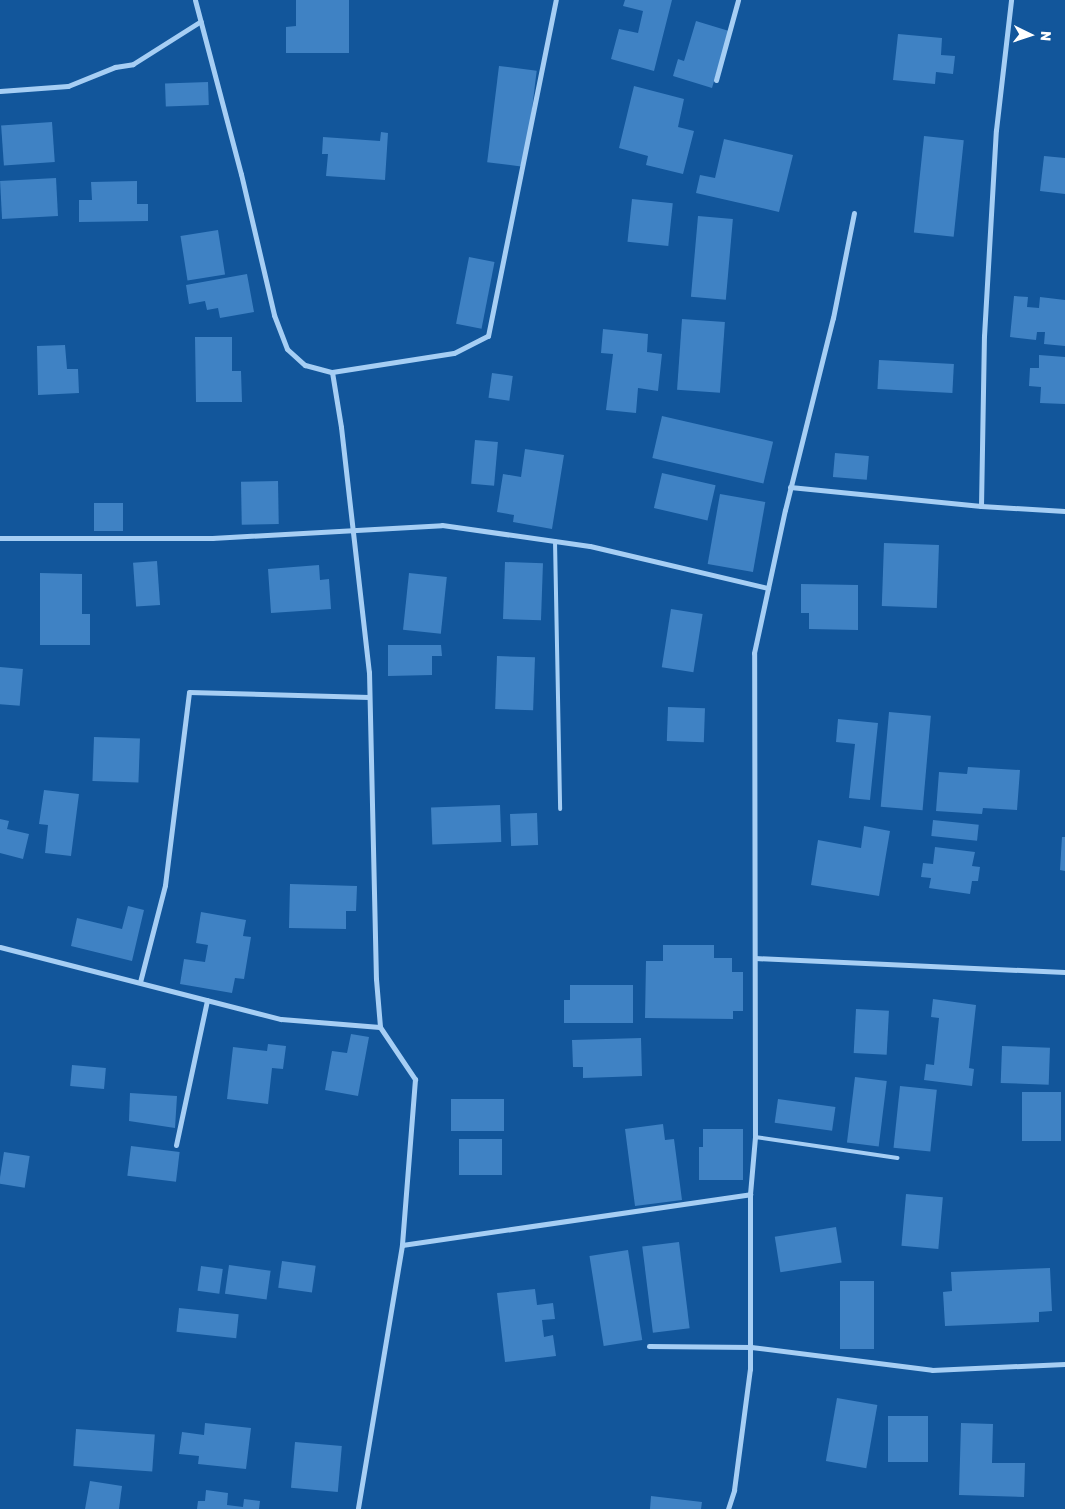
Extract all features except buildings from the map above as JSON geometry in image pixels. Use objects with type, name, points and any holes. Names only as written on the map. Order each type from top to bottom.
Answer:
[{"type":"street","points":[[195,0],[274,315],[283,341],[287,349],[305,365],[332,372],[454,353],[488,336],[556,0]]},
{"type":"street","points":[[716,80],[738,0]]},
{"type":"street","points":[[981,506],[985,317],[996,130],[1010,0]]},
{"type":"street","points":[[0,91],[68,86],[133,64],[201,20]]},
{"type":"street","points":[[728,1509],[735,1480],[751,1347],[750,1194],[755,1137],[754,653],[790,486],[833,318],[854,213]]},
{"type":"street","points":[[332,372],[353,532],[369,697],[376,979],[380,1027],[415,1079],[402,1245],[358,1509]]},
{"type":"street","points":[[790,486],[981,506],[1065,511]]},
{"type":"street","points":[[0,538],[212,538],[353,532],[442,525],[590,546],[768,588]]},
{"type":"street","points":[[140,982],[165,885],[189,692],[369,697]]},
{"type":"street","points":[[0,946],[281,1019],[380,1027]]},
{"type":"street","points":[[755,958],[1065,972]]},
{"type":"street","points":[[176,1145],[207,1000]]},
{"type":"street","points":[[402,1245],[750,1194]]},
{"type":"street","points":[[649,1346],[751,1347],[932,1370],[1065,1364]]},
{"type":"lane","points":[[555,541],[560,809]]},
{"type":"lane","points":[[755,1137],[897,1158]]}]
